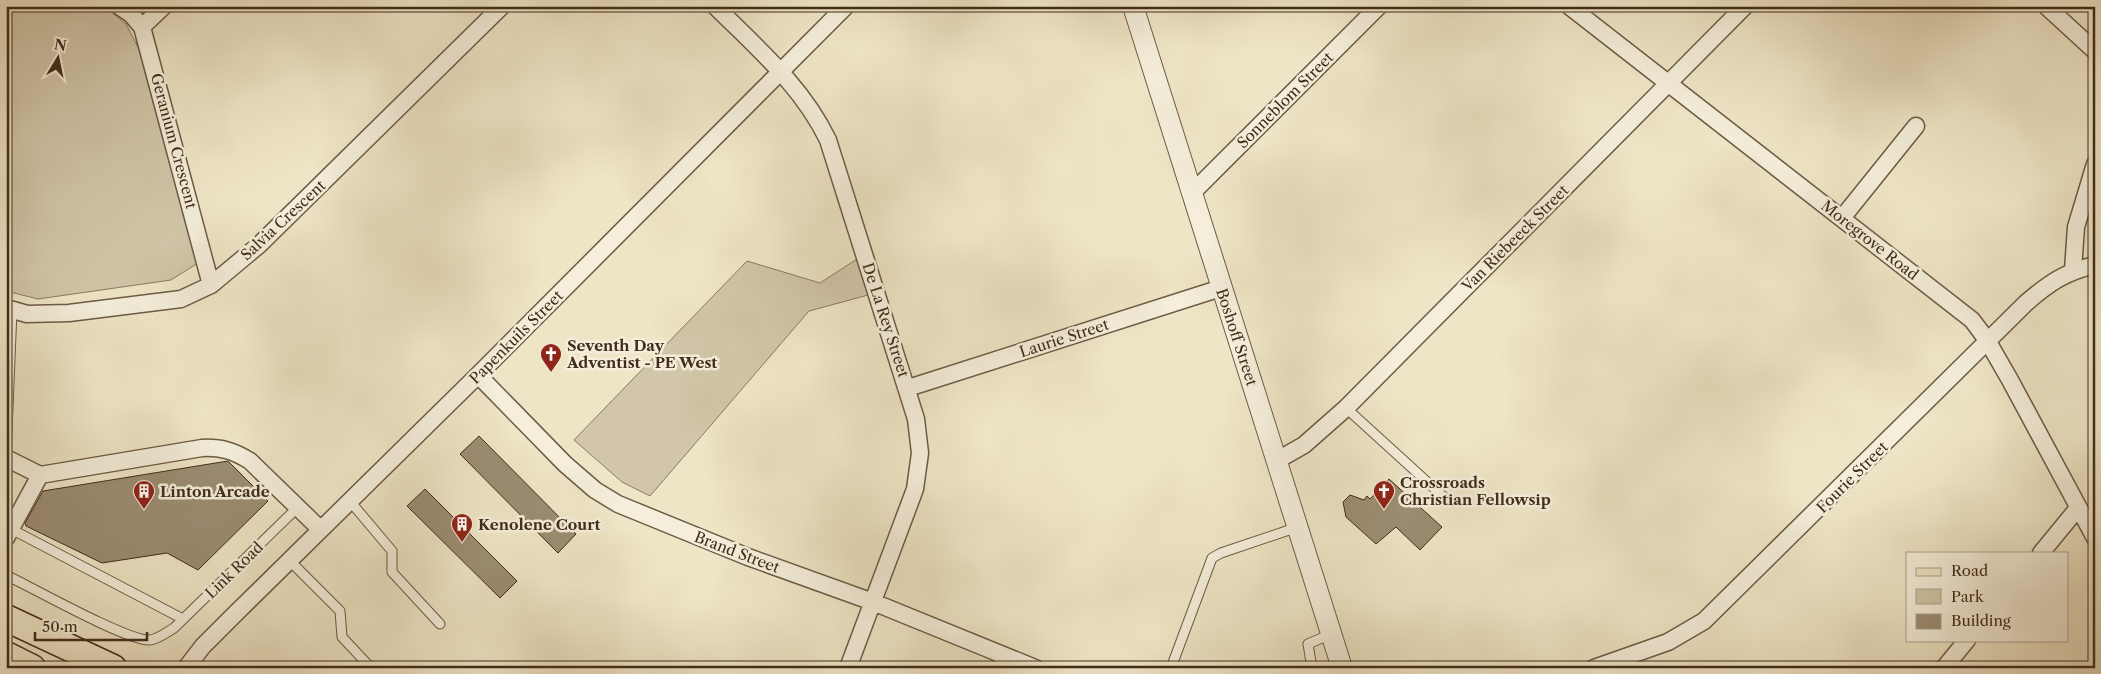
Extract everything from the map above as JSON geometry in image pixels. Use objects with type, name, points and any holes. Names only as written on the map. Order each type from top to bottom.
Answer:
[{"type":"main road","points":[[6,618],[113,668]]},
{"type":"street","points":[[119,6],[130,14],[142,27],[164,6]]},
{"type":"street","name":"Salvia Crescent","points":[[9,309],[26,314],[50,315],[154,303],[180,298],[211,285],[259,245],[502,6]]},
{"type":"street","name":"De La Rey Street","points":[[715,6],[781,71],[816,115],[828,140],[908,388],[920,440],[915,489],[848,668]]},
{"type":"street","name":"Papenkuils Street","points":[[186,668],[203,646],[349,500],[478,375],[846,6]]},
{"type":"street","name":"Boshoff Street","points":[[1133,6],[1342,668]]},
{"type":"street","name":"Sonneblom Street","points":[[1192,193],[1379,6]]},
{"type":"street","name":"Moregrove Road","points":[[1568,6],[1962,312],[1987,340],[2095,538]]},
{"type":"street","name":"Van Riebeeck Street","points":[[1276,461],[1304,445],[1346,408],[1745,6]]},
{"type":"street","points":[[2046,6],[2095,51]]},
{"type":"street","name":"Geranium Crescent","points":[[142,27],[211,285]]},
{"type":"street","points":[[1842,218],[1916,126]]},
{"type":"street","points":[[2072,270],[2076,227],[2095,164]]},
{"type":"street","name":"Fourie Street","points":[[1594,668],[1668,642],[1704,621],[1954,376],[1987,340],[2046,286],[2072,270],[2095,265]]},
{"type":"street","name":"Laurie Street","points":[[908,388],[1221,288]]},
{"type":"street","name":"Brand Street","points":[[478,375],[565,464],[595,490],[618,504],[748,557],[873,602],[999,661],[1035,668]]},
{"type":"street","points":[[6,458],[40,475],[202,448],[226,449],[237,452],[250,461],[320,529]]},
{"type":"street","points":[[9,533],[40,475]]},
{"type":"street","points":[[2042,552],[2078,508]]},
{"type":"street","points":[[1944,668],[1965,642]]},
{"type":"lane","points":[[6,458],[9,309]]},
{"type":"lane","points":[[1346,408],[1446,499]]},
{"type":"lane","points":[[349,500],[392,551],[392,572],[440,624]]},
{"type":"lane","name":"Link Road","points":[[6,575],[115,629],[141,640],[155,639],[174,628],[298,507]]},
{"type":"lane","points":[[1171,668],[1212,558],[1298,527]]},
{"type":"lane","points":[[9,533],[183,619]]},
{"type":"lane","points":[[289,560],[340,611],[342,637],[371,668]]},
{"type":"lane","points":[[1312,668],[1308,644],[1332,634]]},
{"type":"green space","points":[[6,6],[104,6],[126,24],[141,53],[198,263],[171,280],[38,299],[6,291]]},
{"type":"green space","points":[[857,259],[868,295],[809,311],[650,496],[622,482],[574,440],[747,261],[820,283]]},
{"type":"building","points":[[479,436],[576,534],[558,553],[460,454]]},
{"type":"building","name":"Linton Arcade","points":[[228,461],[268,501],[198,570],[167,553],[102,563],[26,526],[25,523],[43,491]]},
{"type":"building","name":"Crossroads Christian Fellowsip","points":[[1389,479],[1442,527],[1420,550],[1396,527],[1376,544],[1346,517],[1343,502],[1350,495],[1364,500],[1367,496],[1370,499]]},
{"type":"building","name":"Kenolene Court","points":[[425,489],[517,581],[500,598],[407,506]]},
{"type":"place","name":"Seventh Day Adventist - PE West","points":[[551,373]]},
{"type":"place","name":"Linton Arcade","points":[[144,510]]},
{"type":"place","name":"Crossroads Christian Fellowsip","points":[[1384,510]]},
{"type":"place","name":"Kenolene Court","points":[[462,543]]}]
